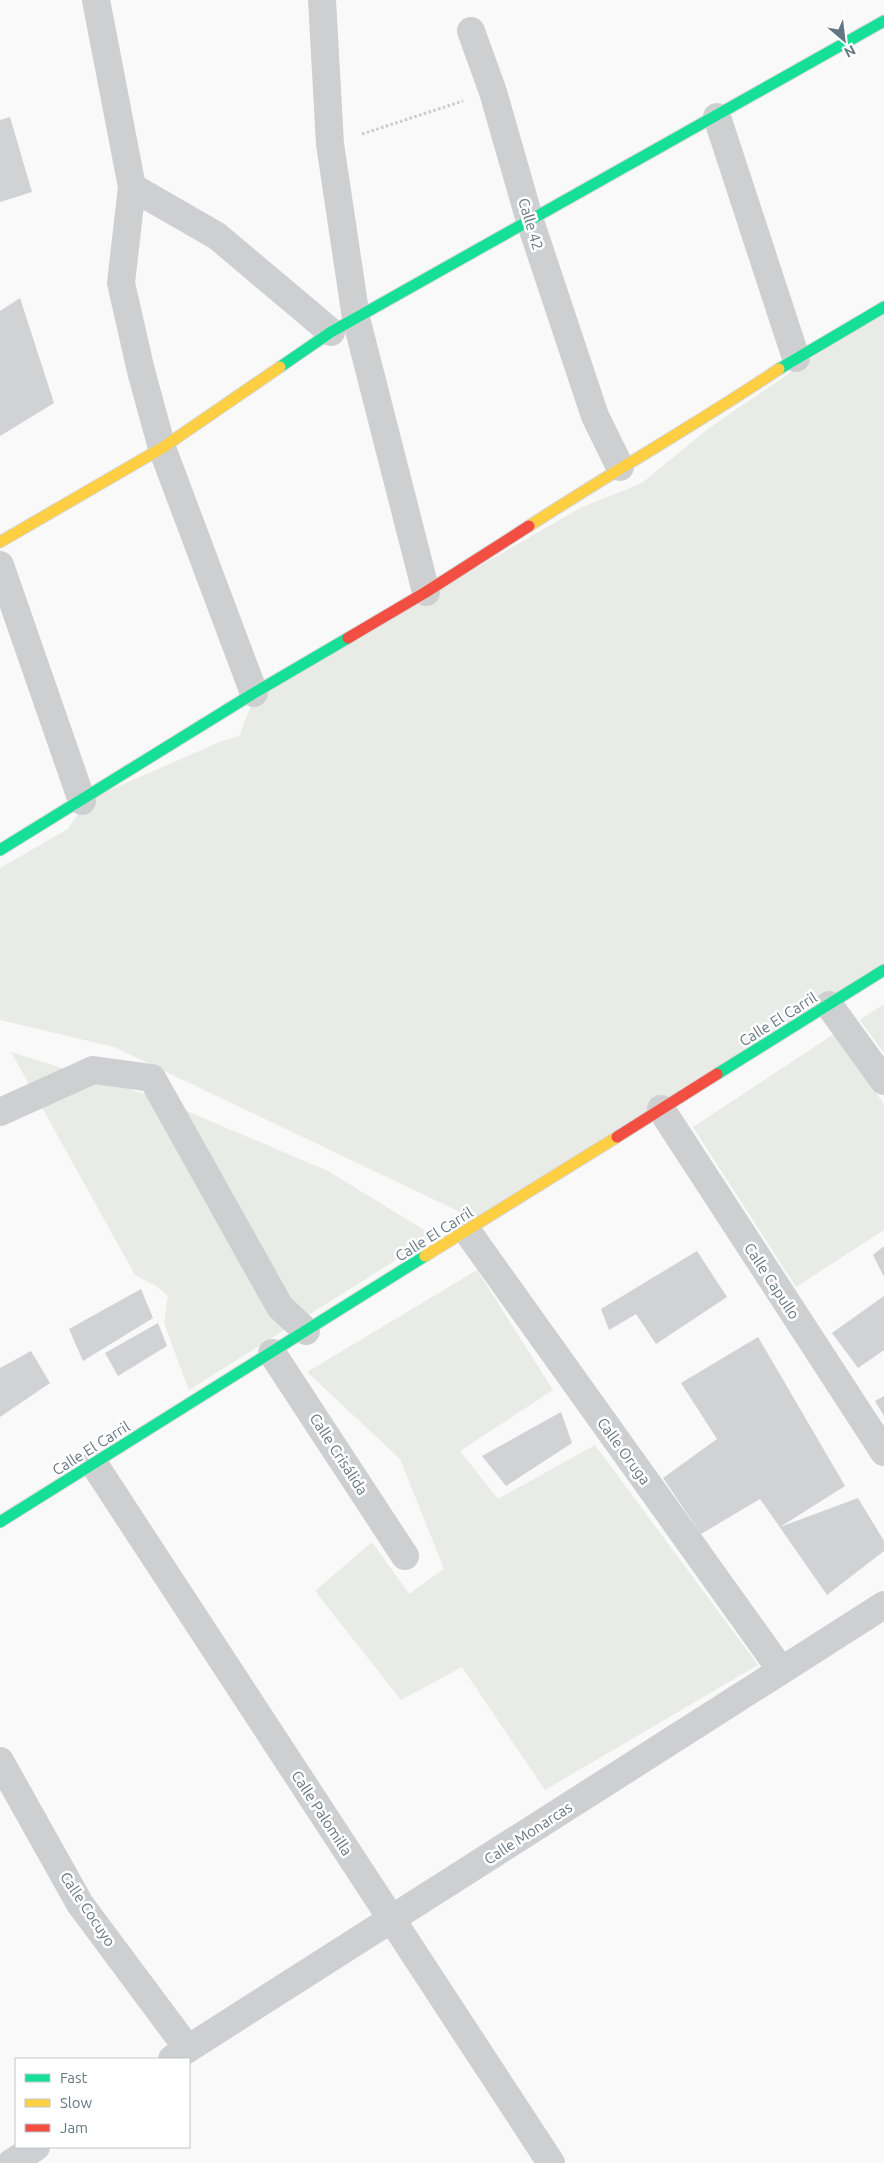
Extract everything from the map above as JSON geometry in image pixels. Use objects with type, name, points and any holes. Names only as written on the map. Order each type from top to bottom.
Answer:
[{"type":"street","points":[[96,0],[132,188],[122,283],[140,371],[162,448],[254,693]]},
{"type":"street","points":[[322,0],[330,144],[356,318],[426,592]]},
{"type":"street","points":[[0,542],[162,448],[331,332],[717,117],[884,21]]},
{"type":"street","name":"Calle 42","points":[[471,30],[493,92],[530,221],[595,416],[620,467]]},
{"type":"street","points":[[717,117],[796,358]]},
{"type":"street","points":[[132,188],[217,236],[331,332]]},
{"type":"street","points":[[0,850],[254,693],[426,592],[620,467],[705,419],[796,358],[884,308]]},
{"type":"street","points":[[0,565],[82,801]]},
{"type":"street","name":"Calle El Carril","points":[[0,1522],[884,970]]},
{"type":"street","points":[[829,1005],[884,1081]]},
{"type":"street","points":[[0,1112],[93,1070],[152,1078],[280,1307],[306,1331]]},
{"type":"street","name":"Calle Capullo","points":[[661,1109],[884,1452]]},
{"type":"street","name":"Calle Oruga","points":[[466,1231],[781,1670]]},
{"type":"street","name":"Calle Crisálida","points":[[272,1353],[405,1556]]},
{"type":"street","name":"Calle Palomilla","points":[[94,1464],[551,2163]]},
{"type":"street","name":"Calle Monarcas","points":[[180,2054],[884,1605]]},
{"type":"street","name":"Calle Cocuyo","points":[[0,1761],[80,1904],[180,2054]]},
{"type":"street","points":[[11,2163],[34,2148]]},
{"type":"path","points":[[330,144],[493,92]]},
{"type":"shaded area","points":[[884,309],[884,965],[479,1221],[114,1047],[0,1020],[0,868],[68,829],[87,800],[222,741],[239,736],[254,697],[580,508],[642,483],[709,428]]},
{"type":"shaded area","points":[[884,1004],[884,1053],[860,1020]]},
{"type":"shaded area","points":[[834,1034],[884,1104],[884,1230],[796,1287],[693,1127]]},
{"type":"shaded area","points":[[11,1052],[154,1097],[328,1171],[434,1236],[189,1390],[164,1323],[168,1296],[156,1286],[135,1275]]},
{"type":"shaded area","points":[[477,1270],[553,1390],[460,1451],[498,1499],[595,1445],[758,1665],[545,1790],[462,1667],[401,1700],[315,1591],[372,1542],[409,1594],[444,1569],[400,1459],[307,1372]]},
{"type":"building","points":[[10,117],[32,192],[0,202],[0,120]]},
{"type":"building","points":[[20,298],[54,403],[0,436],[0,311]]},
{"type":"building","points":[[884,1246],[884,1277],[873,1255]]},
{"type":"building","points":[[697,1251],[727,1297],[656,1344],[636,1314],[609,1330],[601,1309]]},
{"type":"building","points":[[141,1289],[153,1318],[83,1361],[69,1329]]},
{"type":"building","points":[[884,1296],[884,1350],[858,1368],[832,1333]]},
{"type":"building","points":[[158,1323],[167,1346],[118,1376],[105,1353]]},
{"type":"building","points":[[758,1337],[845,1486],[780,1527],[858,1498],[884,1541],[884,1551],[827,1595],[760,1499],[701,1534],[663,1478],[717,1439],[681,1383]]},
{"type":"building","points":[[31,1351],[50,1383],[0,1417],[0,1368]]},
{"type":"building","points":[[884,1396],[884,1416],[875,1401]]},
{"type":"building","points":[[561,1412],[572,1443],[506,1486],[482,1456]]},
{"type":"traffic: fast","points":[[280,367],[331,332],[884,21]]},
{"type":"traffic: fast","points":[[779,369],[884,307]]},
{"type":"traffic: fast","points":[[0,850],[254,693],[348,638]]},
{"type":"traffic: fast","points":[[717,1074],[884,970]]},
{"type":"traffic: fast","points":[[0,1522],[425,1256]]},
{"type":"traffic: slow","points":[[0,542],[162,448],[280,367]]},
{"type":"traffic: slow","points":[[529,526],[779,369]]},
{"type":"traffic: slow","points":[[425,1256],[617,1137]]},
{"type":"traffic: jam","points":[[348,638],[426,592],[529,526]]},
{"type":"traffic: jam","points":[[617,1137],[717,1074]]}]
